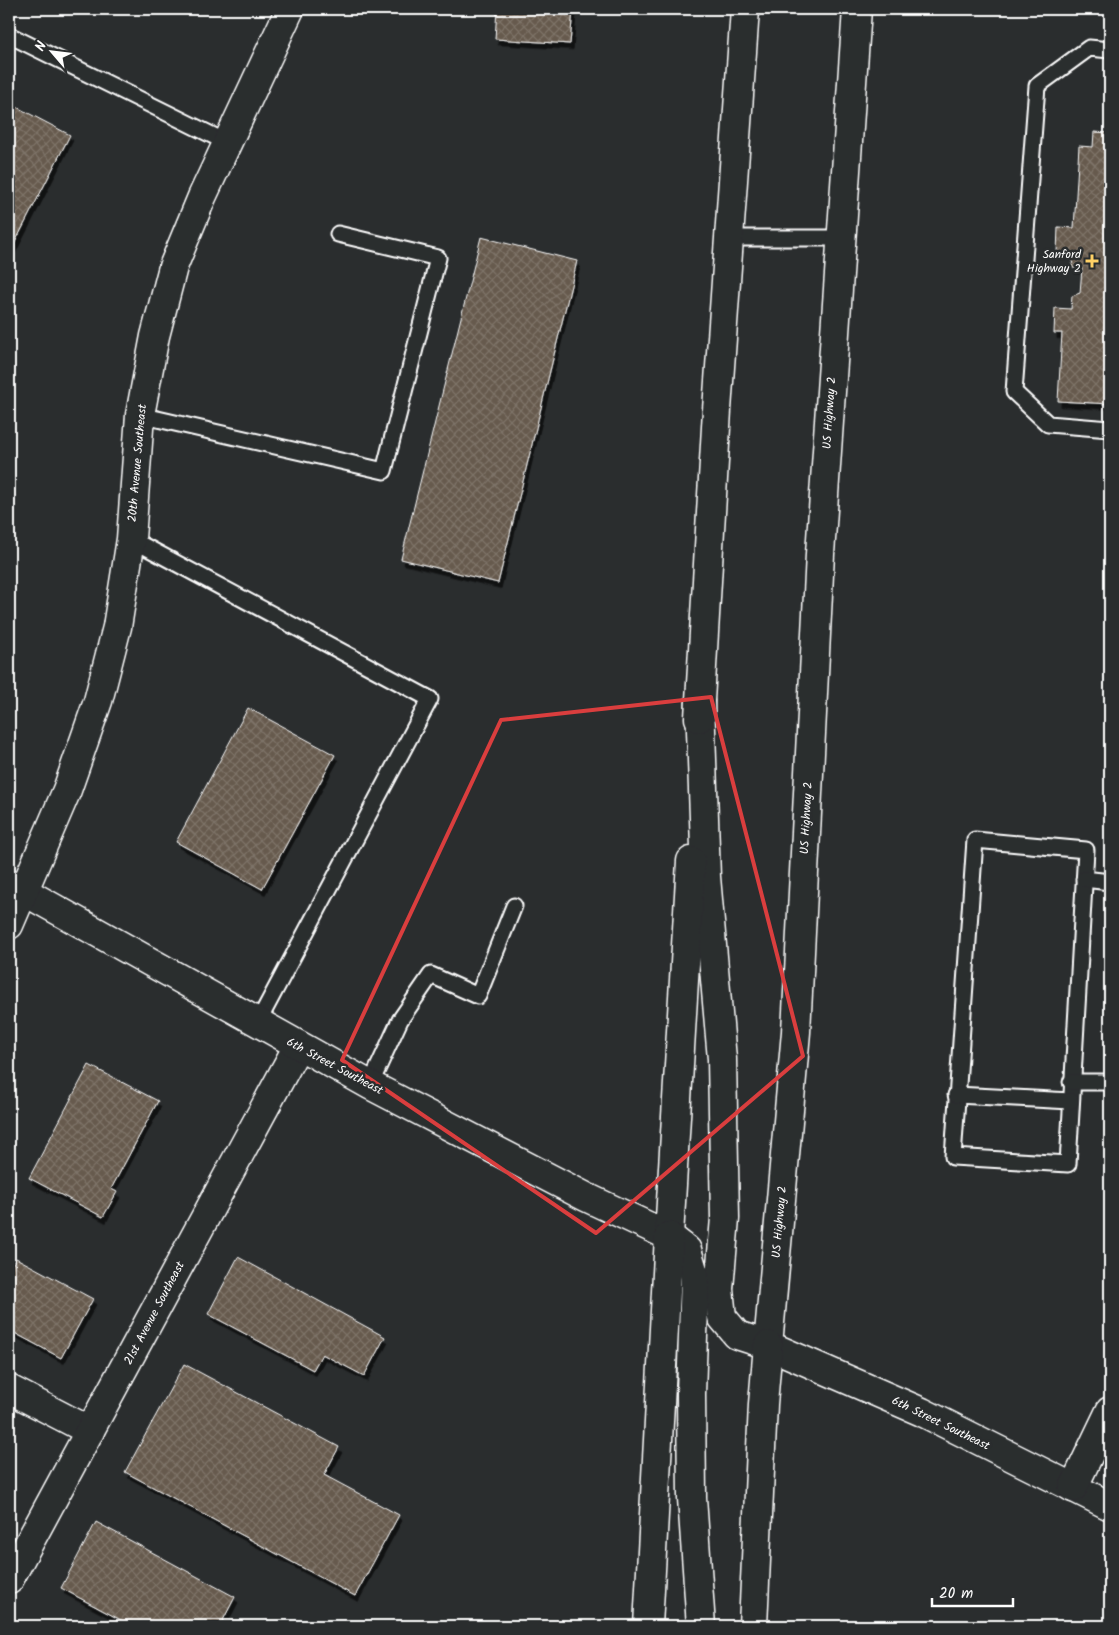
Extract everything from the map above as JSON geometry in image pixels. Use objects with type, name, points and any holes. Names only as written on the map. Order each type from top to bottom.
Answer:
[{"type":"main road","name":"20th Avenue Southeast","points":[[9,925],[17,887],[67,790],[98,701],[117,627],[131,539],[140,415],[156,336],[173,267],[290,9]]},
{"type":"main road","points":[[648,1626],[700,701],[745,9]]},
{"type":"main road","name":"US Highway 2","points":[[753,1626],[763,1404],[796,1032],[809,736],[857,9]]},
{"type":"main road","name":"6th Street Southeast","points":[[700,701],[706,877],[723,1087],[725,1218],[718,1289],[722,1317],[737,1335],[768,1345],[922,1412],[1110,1506]]},
{"type":"main road","name":"6th Street Southeast","points":[[17,887],[257,1024],[586,1197],[669,1236],[687,1250],[695,1277],[691,1394],[692,1498],[701,1626]]},
{"type":"main road","name":"21st Avenue Southeast","points":[[9,1580],[298,1046]]},
{"type":"main road","points":[[9,1389],[90,1431]]},
{"type":"main road","points":[[1073,1488],[1110,1411]]},
{"type":"lane","points":[[9,35],[228,143]]},
{"type":"lane","points":[[1110,50],[1088,48],[1037,86],[1014,392],[1048,424],[1110,429]]},
{"type":"lane","points":[[140,415],[384,471],[438,258],[338,234]]},
{"type":"lane","points":[[729,238],[841,238]]},
{"type":"lane","points":[[131,539],[430,699],[257,1024]]},
{"type":"lane","points":[[974,840],[1086,850],[1071,1082],[1068,1164],[953,1157],[974,840]]},
{"type":"lane","points":[[1084,879],[1110,882]]},
{"type":"lane","points":[[370,1085],[400,1020],[431,975],[478,996],[514,906]]},
{"type":"lane","points":[[1071,1082],[1110,1082]]},
{"type":"lane","points":[[956,1095],[1071,1101]]},
{"type":"highlighted area","points":[[711,697],[803,1056],[596,1233],[342,1060],[501,720]]},
{"type":"building","points":[[497,9],[573,9],[570,44],[495,39]]},
{"type":"building","points":[[9,103],[70,135],[9,254]]},
{"type":"building","name":"Sanford Highway 2","points":[[1094,132],[1110,133],[1110,404],[1058,401],[1062,333],[1054,333],[1055,308],[1071,309],[1072,296],[1080,293],[1082,268],[1072,268],[1073,254],[1057,253],[1058,227],[1074,228],[1079,146],[1093,147]]},
{"type":"building","points":[[481,237],[577,261],[498,583],[401,559]]},
{"type":"building","points":[[248,708],[335,755],[262,889],[176,842]]},
{"type":"building","points":[[89,1065],[158,1101],[111,1189],[117,1192],[103,1217],[29,1178]]},
{"type":"building","points":[[238,1257],[385,1337],[364,1376],[322,1354],[313,1370],[208,1314]]},
{"type":"building","points":[[16,1258],[93,1299],[61,1358],[9,1330],[9,1271]]},
{"type":"building","points":[[184,1364],[339,1447],[324,1475],[399,1515],[355,1596],[125,1472]]},
{"type":"building","points":[[96,1522],[235,1597],[220,1626],[132,1626],[61,1588]]},
{"type":"place","name":"Sanford Highway 2","points":[[1092,261]]}]
